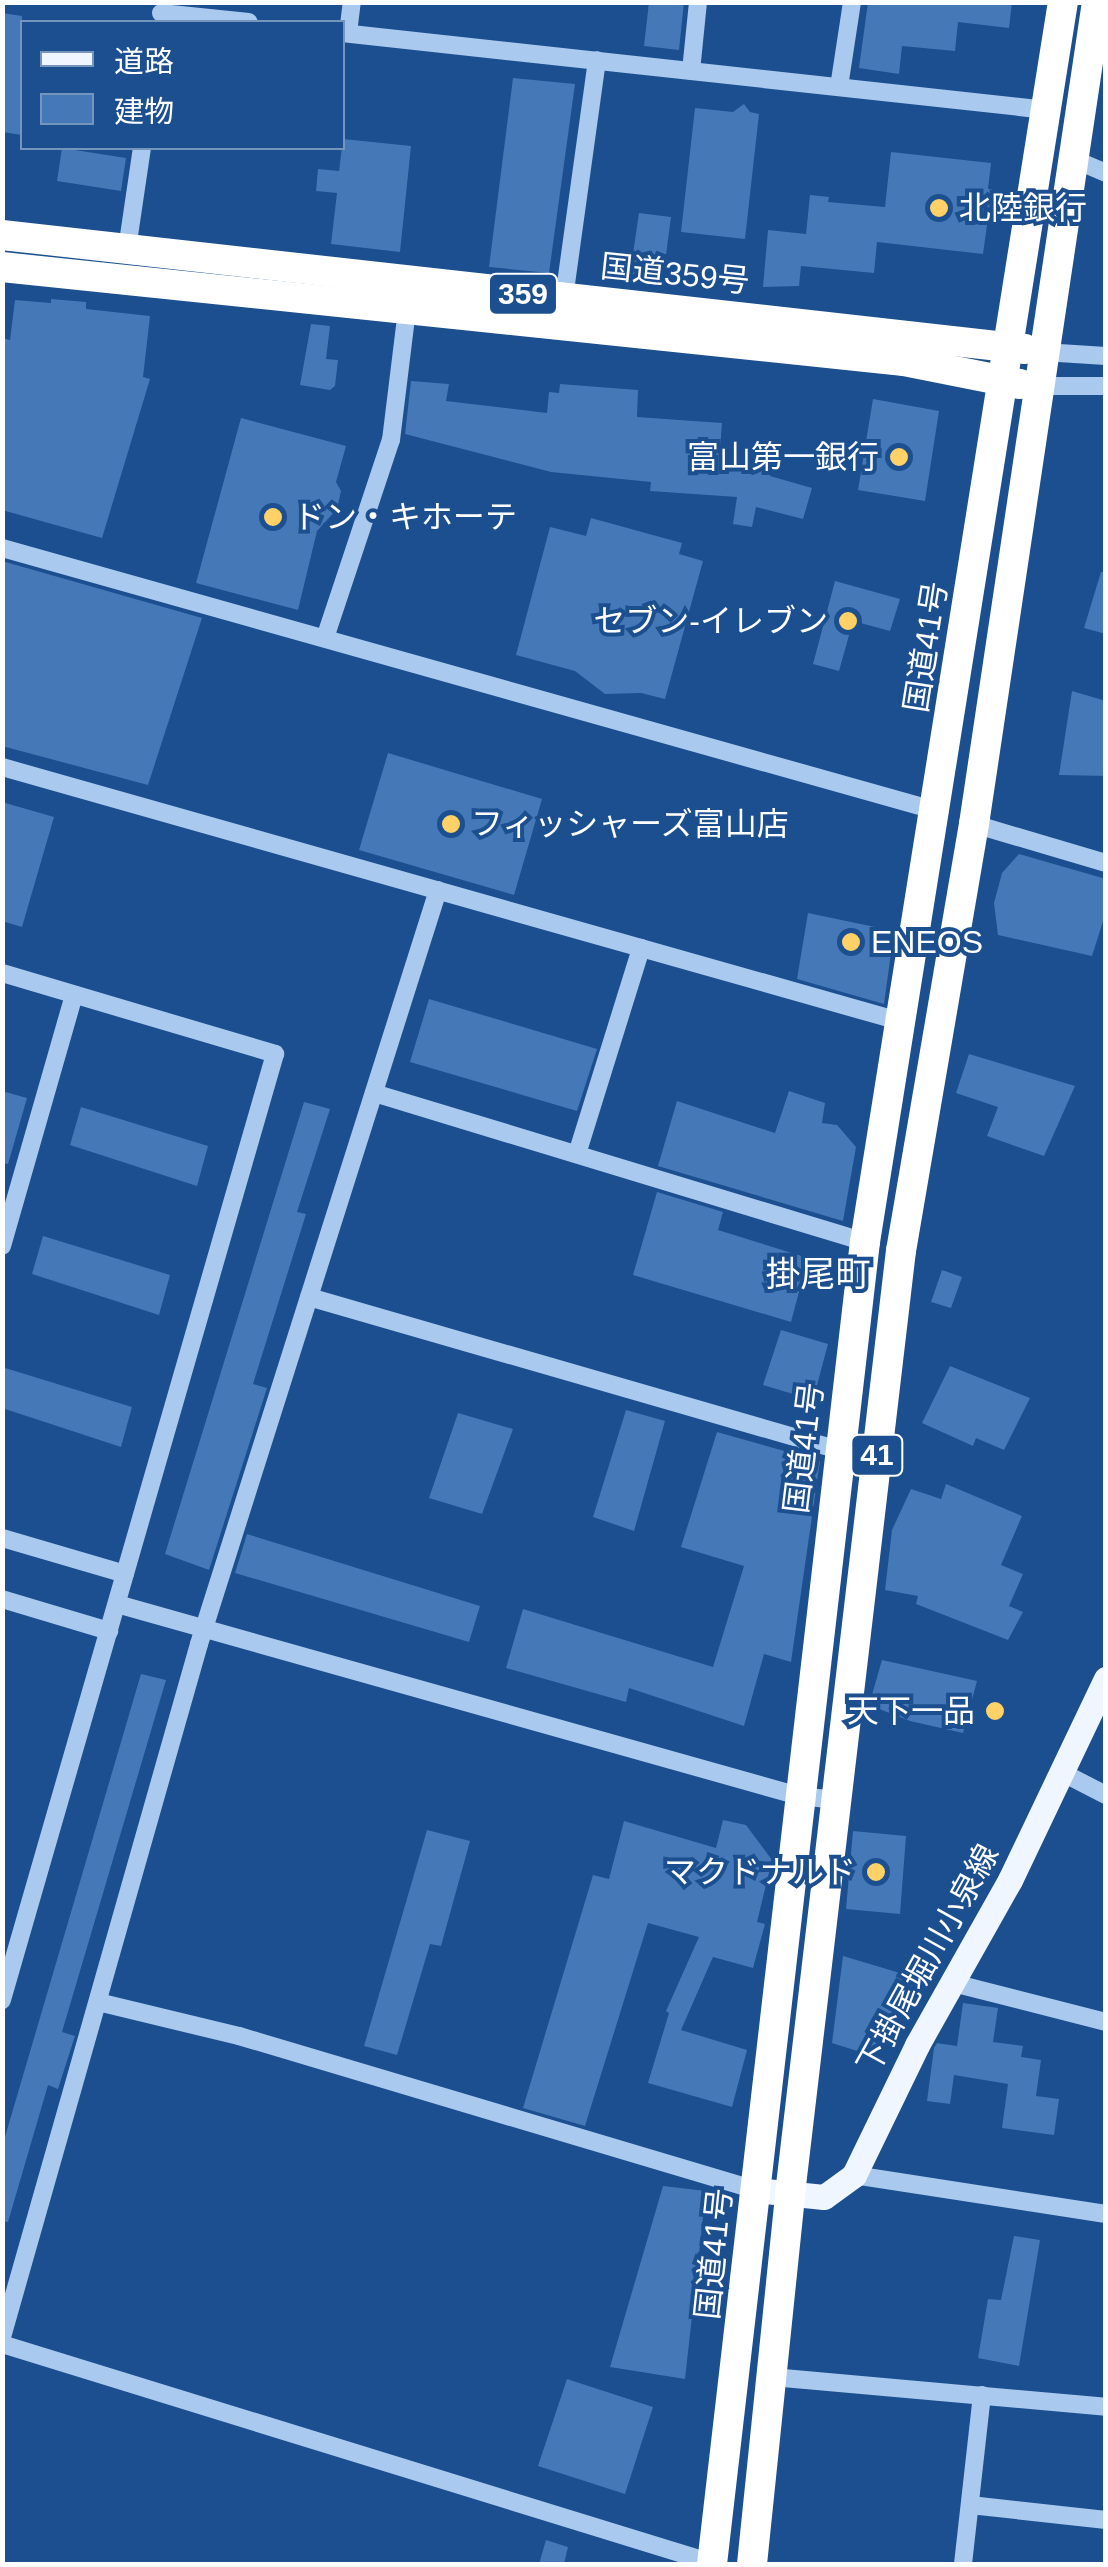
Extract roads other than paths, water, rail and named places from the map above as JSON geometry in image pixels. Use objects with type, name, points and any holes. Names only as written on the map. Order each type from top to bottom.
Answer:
[{"type":"highway","name":"41","points":[[1006,346],[1063,2]]},
{"type":"highway","name":"41","points":[[752,2564],[790,2194],[902,1251],[974,824],[1097,2]]},
{"type":"highway","name":"国道359号","points":[[2,235],[1043,352]]},
{"type":"highway","name":"国道359号","points":[[2,267],[904,361],[1038,386]]},
{"type":"highway","name":"国道41号","points":[[712,2564],[865,1242],[937,811],[1006,346]]},
{"type":"main road","name":"下掛尾堀川小泉線","points":[[854,2175],[879,2118],[1063,1773],[1106,1679]]},
{"type":"main road","points":[[756,2190],[824,2196],[854,2175]]},
{"type":"street","points":[[352,2],[345,33],[1047,110]]},
{"type":"street","points":[[691,71],[698,2]]},
{"type":"street","points":[[838,87],[852,2]]},
{"type":"street","points":[[161,13],[229,20]]},
{"type":"street","points":[[564,298],[597,60]]},
{"type":"street","points":[[127,250],[142,150]]},
{"type":"street","points":[[1071,158],[1106,173]]},
{"type":"street","points":[[325,638],[390,440],[407,309]]},
{"type":"street","points":[[1043,352],[1106,356]]},
{"type":"street","points":[[1038,386],[1106,386]]},
{"type":"street","points":[[2,548],[937,811]]},
{"type":"street","points":[[2,767],[899,1021]]},
{"type":"street","points":[[974,824],[1106,863]]},
{"type":"street","points":[[438,890],[204,1630],[2,2340],[712,2564]]},
{"type":"street","points":[[577,1154],[641,948]]},
{"type":"street","points":[[2,973],[275,1054],[2,2000]]},
{"type":"street","points":[[2,1246],[74,994]]},
{"type":"street","points":[[374,1093],[865,1242]]},
{"type":"street","points":[[309,1297],[839,1450]]},
{"type":"street","points":[[2,1538],[125,1574]]},
{"type":"street","points":[[2,1599],[109,1631]]},
{"type":"street","points":[[116,1604],[799,1796],[837,1800]]},
{"type":"street","points":[[1063,1773],[1106,1795]]},
{"type":"street","points":[[953,1983],[1106,2022]]},
{"type":"street","points":[[98,2002],[238,2036],[756,2190]]},
{"type":"street","points":[[854,2175],[1106,2214]]},
{"type":"street","points":[[772,2377],[1106,2407]]},
{"type":"street","points":[[963,2564],[982,2395]]},
{"type":"street","points":[[970,2505],[1106,2520]]},
{"type":"place","name":"北陸銀行","points":[[939,208]]},
{"type":"place","name":"富山第一銀行","points":[[899,457]]},
{"type":"place","name":"ドン・キホーテ","points":[[273,517]]},
{"type":"place","name":"セブン-イレブン","points":[[848,621]]},
{"type":"place","name":"フィッシャーズ富山店","points":[[451,824]]},
{"type":"place","name":"ENEOS","points":[[851,942]]},
{"type":"place","name":"天下一品","points":[[995,1711]]},
{"type":"place","name":"マクドナルド","points":[[876,1872]]},
{"type":"district","name":"掛尾町","points":[[818,1274]]}]
